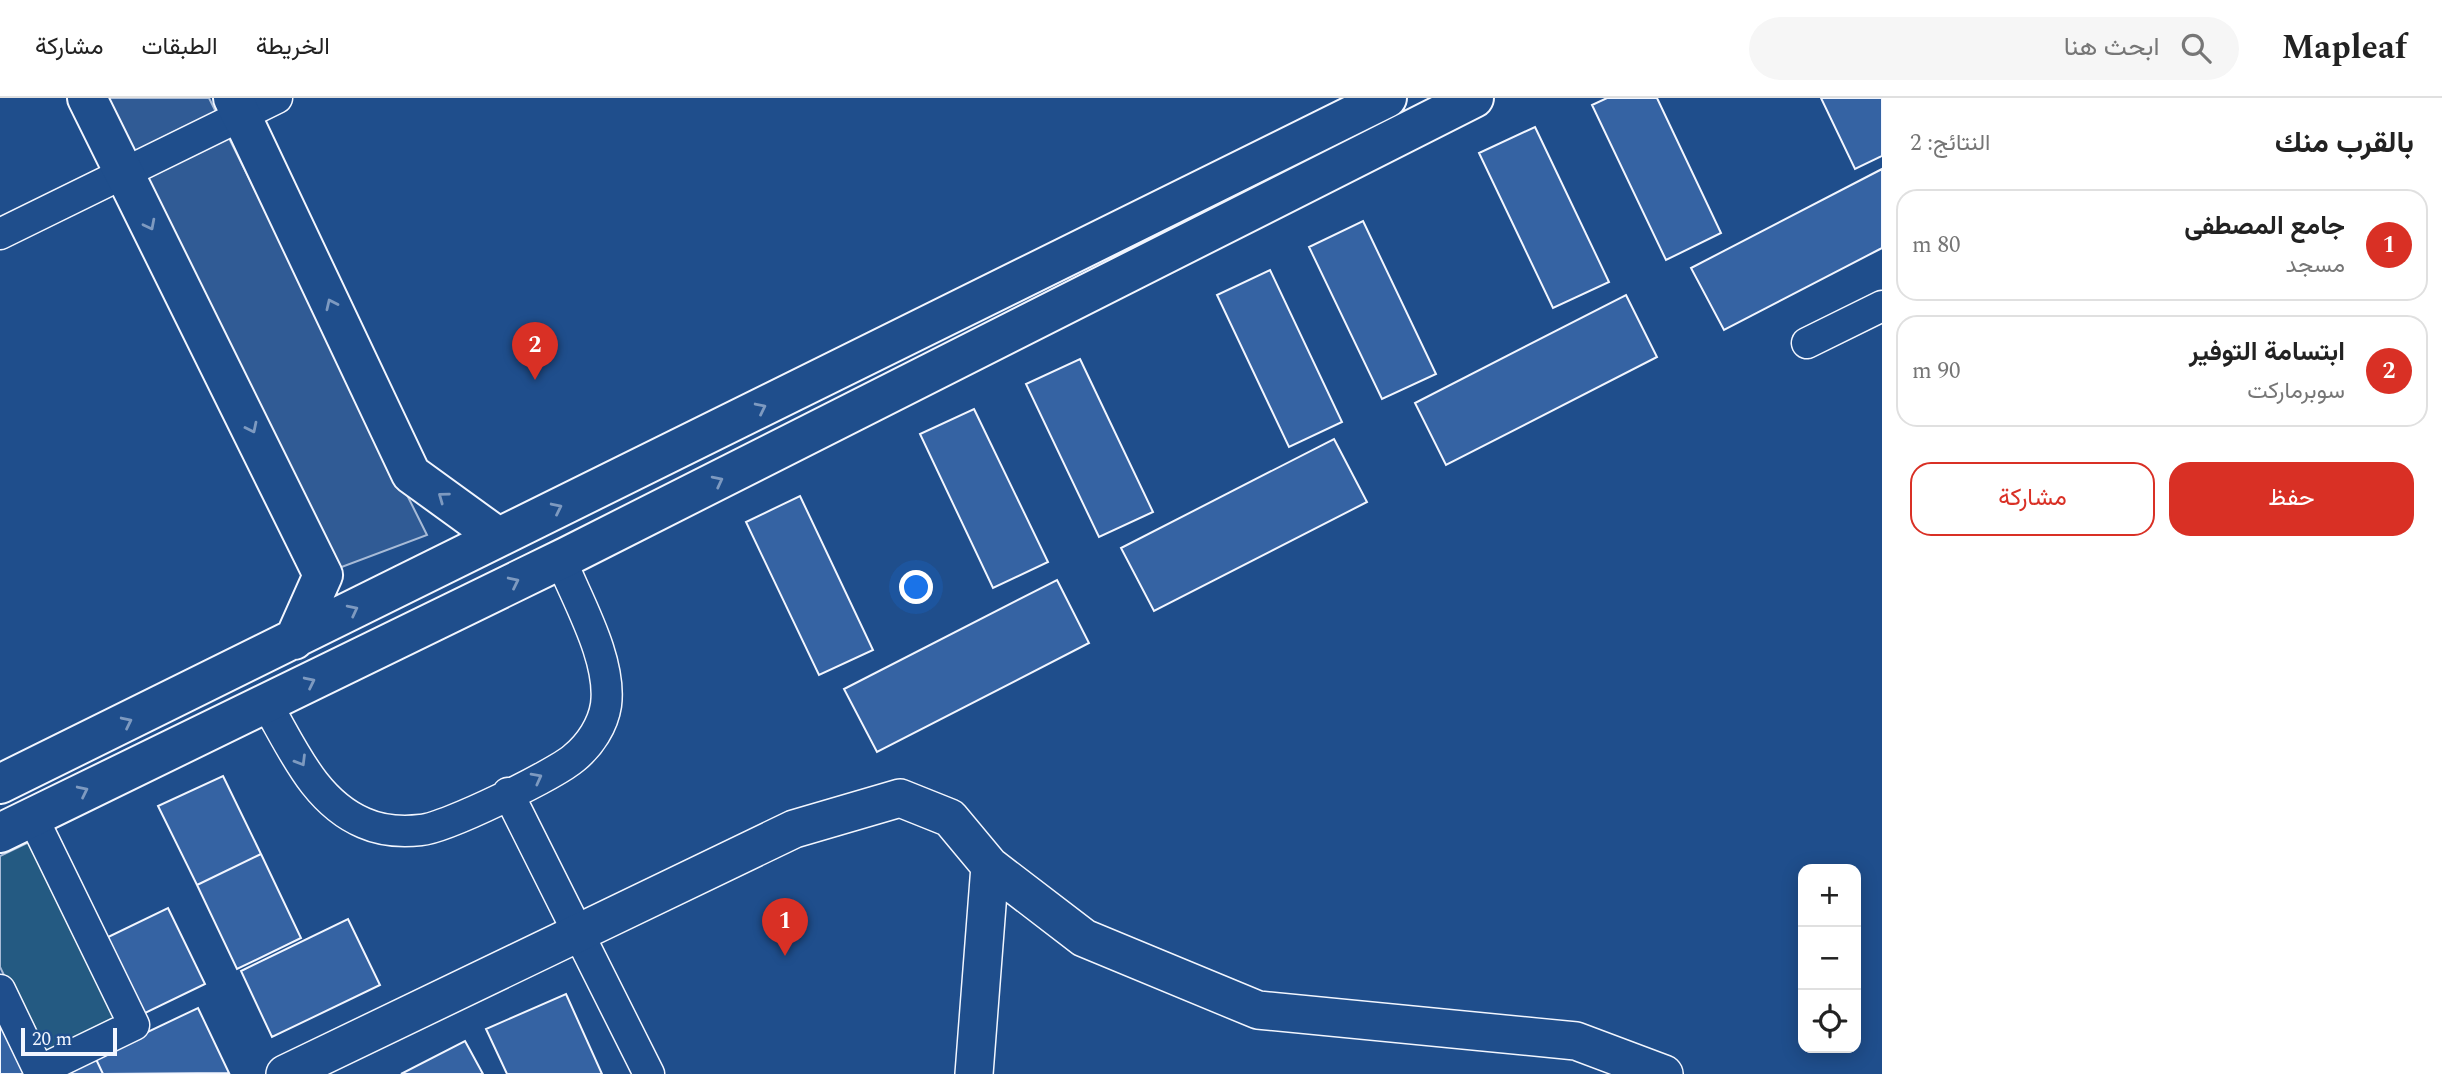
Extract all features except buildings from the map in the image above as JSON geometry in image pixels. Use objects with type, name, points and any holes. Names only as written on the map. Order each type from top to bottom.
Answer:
[{"type":"main road","points":[[87,98],[323,575],[294,640]]},
{"type":"main road","points":[[0,784],[1387,98]]},
{"type":"main road","points":[[16,824],[561,560],[1474,98]]},
{"type":"main road","points":[[237,107],[411,474],[498,537]]},
{"type":"street","points":[[0,234],[124,174],[237,107],[277,98]]},
{"type":"street","points":[[1807,343],[1882,306]]},
{"type":"street","points":[[266,703],[317,788],[339,809],[365,823],[393,831],[424,830],[452,822],[572,760],[598,727],[605,708],[607,686],[604,666],[561,560]]},
{"type":"street","points":[[508,793],[649,1074]]},
{"type":"street","points":[[285,1074],[794,829],[900,798],[950,818],[990,866],[1084,938],[1258,1010],[1576,1041],[1664,1074]]},
{"type":"street","points":[[0,990],[39,1070],[134,1025],[16,824]]},
{"type":"street","points":[[974,1074],[990,866]]},
{"type":"shaded area","points":[[105,98],[209,98],[427,535],[339,568]]},
{"type":"shaded area","points":[[29,842],[117,1023],[44,1058],[0,967],[0,856]]},
{"type":"place","name":"ابتسامة التوفير","points":[[535,380]]},
{"type":"place","name":"جامع المصطفى","points":[[785,956]]}]
